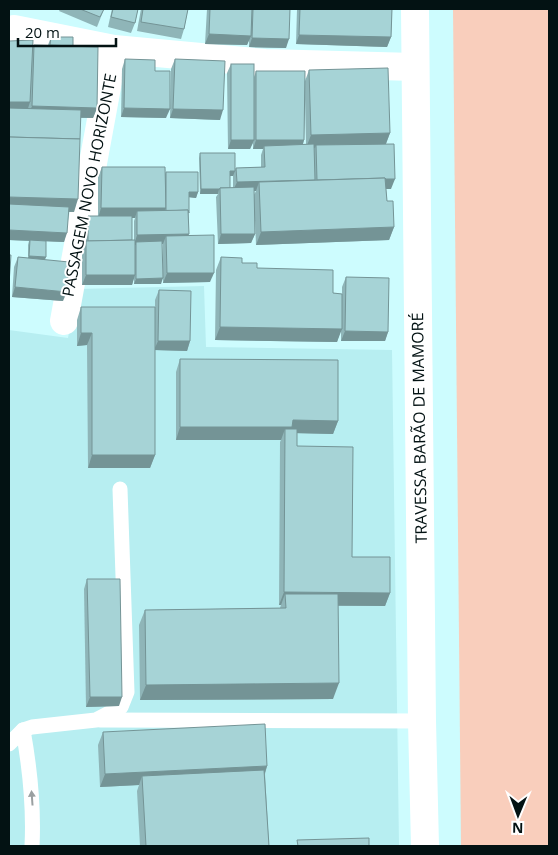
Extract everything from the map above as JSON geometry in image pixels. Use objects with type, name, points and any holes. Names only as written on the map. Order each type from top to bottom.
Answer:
[{"type":"street","name":"TRAVESSA BARÃO DE MAMORÉ","points":[[415,9],[422,721],[425,846]]},
{"type":"street","points":[[11,24],[114,49],[265,63],[415,67]]},
{"type":"street","name":"PASSAGEM NOVO HORIZONTE","points":[[64,321],[114,49]]},
{"type":"lane","points":[[96,720],[121,707],[127,692],[120,489]]},
{"type":"lane","points":[[9,744],[23,730],[32,727],[96,720],[422,721]]},
{"type":"lane","points":[[23,730],[29,762],[32,796],[34,822],[32,846]]},
{"type":"shaded area","points":[[453,9],[549,9],[549,846],[461,846]]},
{"type":"shaded area","points":[[204,286],[206,347],[392,350],[399,846],[9,846],[9,330],[68,338],[77,289]]},
{"type":"building","points":[[80,9],[104,9],[100,17]]},
{"type":"building","points":[[113,9],[138,9],[135,23],[111,17]]},
{"type":"building","points":[[143,9],[188,9],[184,29],[141,22]]},
{"type":"building","points":[[210,9],[252,9],[251,36],[209,34]]},
{"type":"building","points":[[253,9],[290,9],[289,39],[252,38]]},
{"type":"building","points":[[300,9],[392,9],[391,37],[299,35]]},
{"type":"building","points":[[51,37],[73,37],[73,46],[50,45]]},
{"type":"building","points":[[33,40],[30,102],[9,102],[9,41]]},
{"type":"building","points":[[34,45],[98,47],[97,108],[32,106]]},
{"type":"building","points":[[125,59],[155,60],[155,71],[170,71],[170,109],[124,108]]},
{"type":"building","points":[[175,59],[225,61],[223,110],[173,109]]},
{"type":"building","points":[[231,64],[254,64],[254,140],[231,140]]},
{"type":"building","points":[[388,68],[390,133],[311,135],[309,70]]},
{"type":"building","points":[[256,71],[305,71],[304,140],[256,140]]},
{"type":"building","points":[[9,108],[81,110],[80,139],[9,137]]},
{"type":"building","points":[[9,137],[80,139],[78,199],[9,197]]},
{"type":"building","points":[[314,144],[315,180],[237,182],[236,168],[265,167],[264,146]]},
{"type":"building","points":[[394,144],[395,179],[317,180],[316,145]]},
{"type":"building","points":[[200,153],[235,153],[235,171],[230,171],[230,188],[201,189]]},
{"type":"building","points":[[102,167],[165,167],[166,208],[101,208]]},
{"type":"building","points":[[166,172],[198,172],[198,192],[189,192],[189,213],[188,210],[166,211]]},
{"type":"building","points":[[385,178],[387,201],[393,201],[394,227],[261,232],[259,182]]},
{"type":"building","points":[[254,187],[255,234],[221,234],[220,188]]},
{"type":"building","points":[[9,204],[69,207],[67,233],[9,230]]},
{"type":"building","points":[[188,210],[189,234],[137,235],[137,211]]},
{"type":"building","points":[[88,216],[132,216],[132,240],[88,241]]},
{"type":"building","points":[[214,235],[214,273],[167,273],[166,236]]},
{"type":"building","points":[[30,240],[46,241],[46,257],[29,256]]},
{"type":"building","points":[[135,240],[135,275],[86,275],[86,241]]},
{"type":"building","points":[[162,241],[163,278],[136,279],[136,242]]},
{"type":"building","points":[[9,255],[11,255],[9,284]]},
{"type":"building","points":[[18,257],[69,262],[67,292],[15,287]]},
{"type":"building","points":[[221,257],[242,258],[242,263],[257,263],[257,268],[333,270],[333,293],[342,294],[342,329],[220,327]]},
{"type":"building","points":[[346,277],[389,278],[388,332],[345,331]]},
{"type":"building","points":[[159,290],[191,291],[190,341],[158,341]]},
{"type":"building","points":[[81,307],[155,307],[155,455],[92,455],[92,333],[81,333]]},
{"type":"building","points":[[180,359],[338,360],[338,421],[293,420],[292,427],[180,427]]},
{"type":"building","points":[[285,429],[297,429],[297,446],[353,447],[352,557],[390,557],[390,593],[284,592]]},
{"type":"building","points":[[87,579],[120,579],[122,697],[90,697]]},
{"type":"building","points":[[285,594],[338,594],[339,683],[146,685],[145,610],[286,608]]},
{"type":"building","points":[[265,724],[267,766],[105,774],[103,732]]},
{"type":"building","points":[[264,770],[269,846],[146,846],[142,776]]},
{"type":"building","points":[[369,838],[369,846],[298,846],[297,840]]}]
